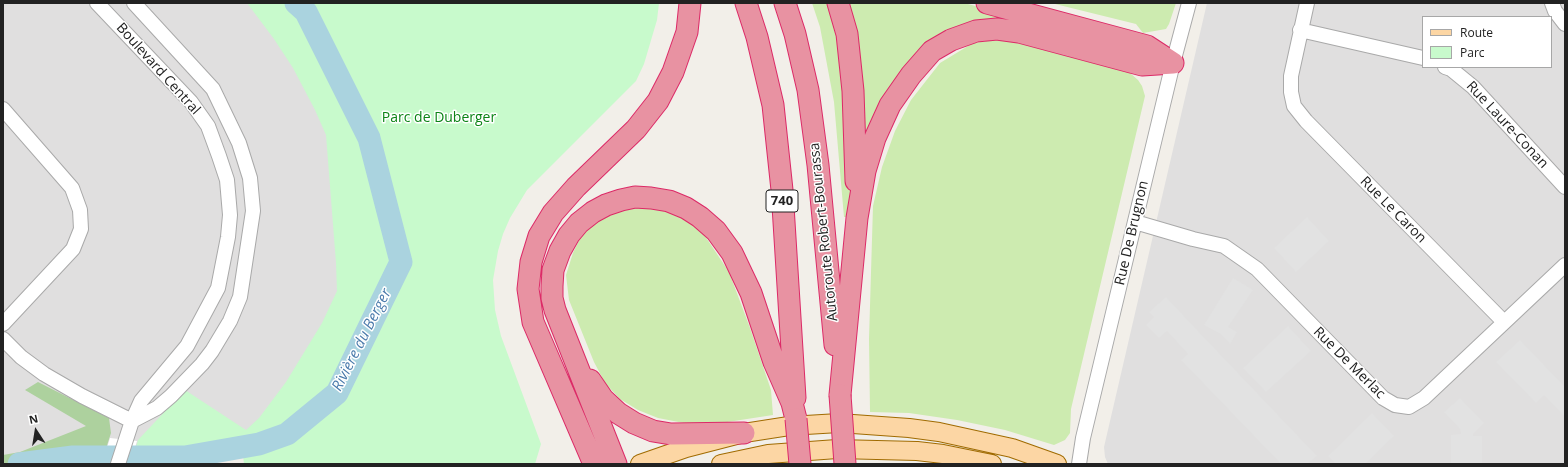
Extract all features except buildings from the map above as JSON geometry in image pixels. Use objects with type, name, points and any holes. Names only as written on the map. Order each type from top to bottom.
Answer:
[{"type":"highway","points":[[594,464],[533,322],[528,289],[531,262],[539,236],[553,213],[576,187],[636,129],[658,101],[673,72],[687,32],[690,3]]},
{"type":"highway","name":"740","points":[[746,3],[757,37],[773,105],[782,190],[794,408],[800,464]]},
{"type":"highway","name":"Autoroute Robert-Bourassa","points":[[785,3],[795,34],[808,90],[817,157],[840,395],[845,464]]},
{"type":"highway","points":[[838,3],[847,34],[853,91],[857,218]]},
{"type":"highway","points":[[987,3],[1147,46],[1173,63]]},
{"type":"highway","points":[[840,395],[857,218],[865,171],[875,138],[890,105],[911,75],[932,51],[951,40],[976,31],[997,29],[1019,32],[1142,65],[1173,63]]},
{"type":"highway","points":[[616,464],[555,310],[552,298],[552,286],[553,270],[568,235],[579,223],[593,212],[606,205],[621,200],[635,197],[669,201],[686,208],[700,217],[716,231],[732,254],[751,292],[774,362],[794,408]]},
{"type":"highway","points":[[569,348],[603,399],[618,413],[634,423],[653,431],[671,434],[744,433]]},
{"type":"main road","points":[[640,464],[686,448],[744,433],[789,426],[839,423],[909,428],[946,433],[1012,448],[1057,464]]},
{"type":"main road","points":[[721,464],[768,454],[837,449],[894,449],[917,451],[944,454],[992,464]]},
{"type":"street","name":"Boulevard Central","points":[[97,3],[191,102],[208,126],[227,180],[230,214],[228,237],[218,288],[187,346],[140,401],[118,464]]},
{"type":"street","name":"Boulevard Central","points":[[132,421],[157,408],[171,396],[202,364],[212,351],[230,321],[240,297],[253,211],[250,178],[239,143],[213,89],[134,3]]},
{"type":"street","name":"Rue De Brugnon","points":[[1079,464],[1083,438],[1173,63],[1189,3]]},
{"type":"street","points":[[1307,3],[1300,30],[1422,58]]},
{"type":"street","points":[[1552,3],[1555,11],[1565,24]]},
{"type":"street","name":"Rue Le Caron","points":[[1300,30],[1291,76],[1291,92],[1294,106],[1306,121],[1504,322]]},
{"type":"street","name":"Rue Laure-Conan","points":[[1448,68],[1473,87],[1565,187]]},
{"type":"street","points":[[3,109],[72,188],[80,210],[81,229],[73,249],[3,324]]},
{"type":"street","name":"Rue De Merlac","points":[[1135,222],[1193,239],[1224,246],[1257,269],[1383,398],[1394,405],[1409,407],[1424,398],[1565,265]]},
{"type":"street","points":[[3,339],[21,357],[44,374],[82,396],[132,421]]},
{"type":"shaded area","points":[[3,3],[296,3],[369,138],[337,393],[185,457],[120,457],[118,464],[3,464]]},
{"type":"shaded area","points":[[1207,3],[1565,3],[1565,464],[1108,464],[1105,457],[1104,447]]},
{"type":"shaded area","points":[[1307,217],[1329,241],[1296,272],[1274,248]]},
{"type":"shaded area","points":[[1233,278],[1253,290],[1228,327],[1237,332],[1230,344],[1221,334],[1204,325]]},
{"type":"shaded area","points":[[1166,297],[1317,456],[1307,464],[1281,464],[1181,360],[1188,354],[1167,331],[1159,338],[1146,325],[1154,317],[1149,312]]},
{"type":"shaded area","points":[[1288,326],[1311,351],[1266,392],[1243,368]]},
{"type":"shaded area","points":[[1520,340],[1565,387],[1565,417],[1544,395],[1536,403],[1496,362]]},
{"type":"shaded area","points":[[1460,398],[1484,423],[1473,434],[1473,436],[1482,436],[1482,464],[1451,464],[1451,435],[1461,434],[1460,429],[1444,412]]},
{"type":"shaded area","points":[[1372,413],[1394,436],[1365,464],[1336,464],[1328,456]]},
{"type":"green space","name":"Parc de Duberger","points":[[247,3],[659,3],[657,20],[644,64],[636,81],[527,190],[510,218],[498,251],[493,280],[495,310],[501,336],[541,444],[535,464],[244,464],[242,447],[185,457],[133,457],[138,440],[185,390],[246,430],[259,418],[286,382],[322,323],[337,291],[326,135],[293,68],[274,39]]},
{"type":"green space","points":[[812,3],[835,3],[850,96],[851,217],[844,217],[834,102],[820,27]]},
{"type":"green space","points":[[844,3],[964,3],[1140,49],[1012,24],[926,46],[901,71],[879,107],[863,144]]},
{"type":"green space","points":[[1051,3],[1176,3],[1166,29],[1143,33],[1136,24]]},
{"type":"green space","points":[[1000,39],[1044,45],[1130,73],[1142,86],[1145,96],[1071,409],[1070,433],[1065,440],[1054,445],[1005,430],[957,420],[909,413],[870,412],[869,339],[873,206],[882,167],[895,131],[911,100],[940,63],[973,43]]},
{"type":"green space","points":[[643,207],[666,210],[688,220],[705,236],[729,272],[771,390],[773,415],[721,423],[689,424],[658,418],[638,410],[620,399],[605,383],[594,362],[569,300],[566,275],[573,253],[582,234],[595,223],[617,211]]},
{"type":"green space","points":[[38,382],[109,418],[111,433],[101,464],[3,464],[3,455],[20,452],[86,426],[25,390]]},
{"type":"pier","points":[[110,438],[137,441],[130,464],[102,464]]},
{"type":"waterway","name":"Rivière du Berger","points":[[19,464],[73,457],[185,457],[259,444],[287,434],[337,393],[401,262],[369,138],[306,12],[296,3]]}]
